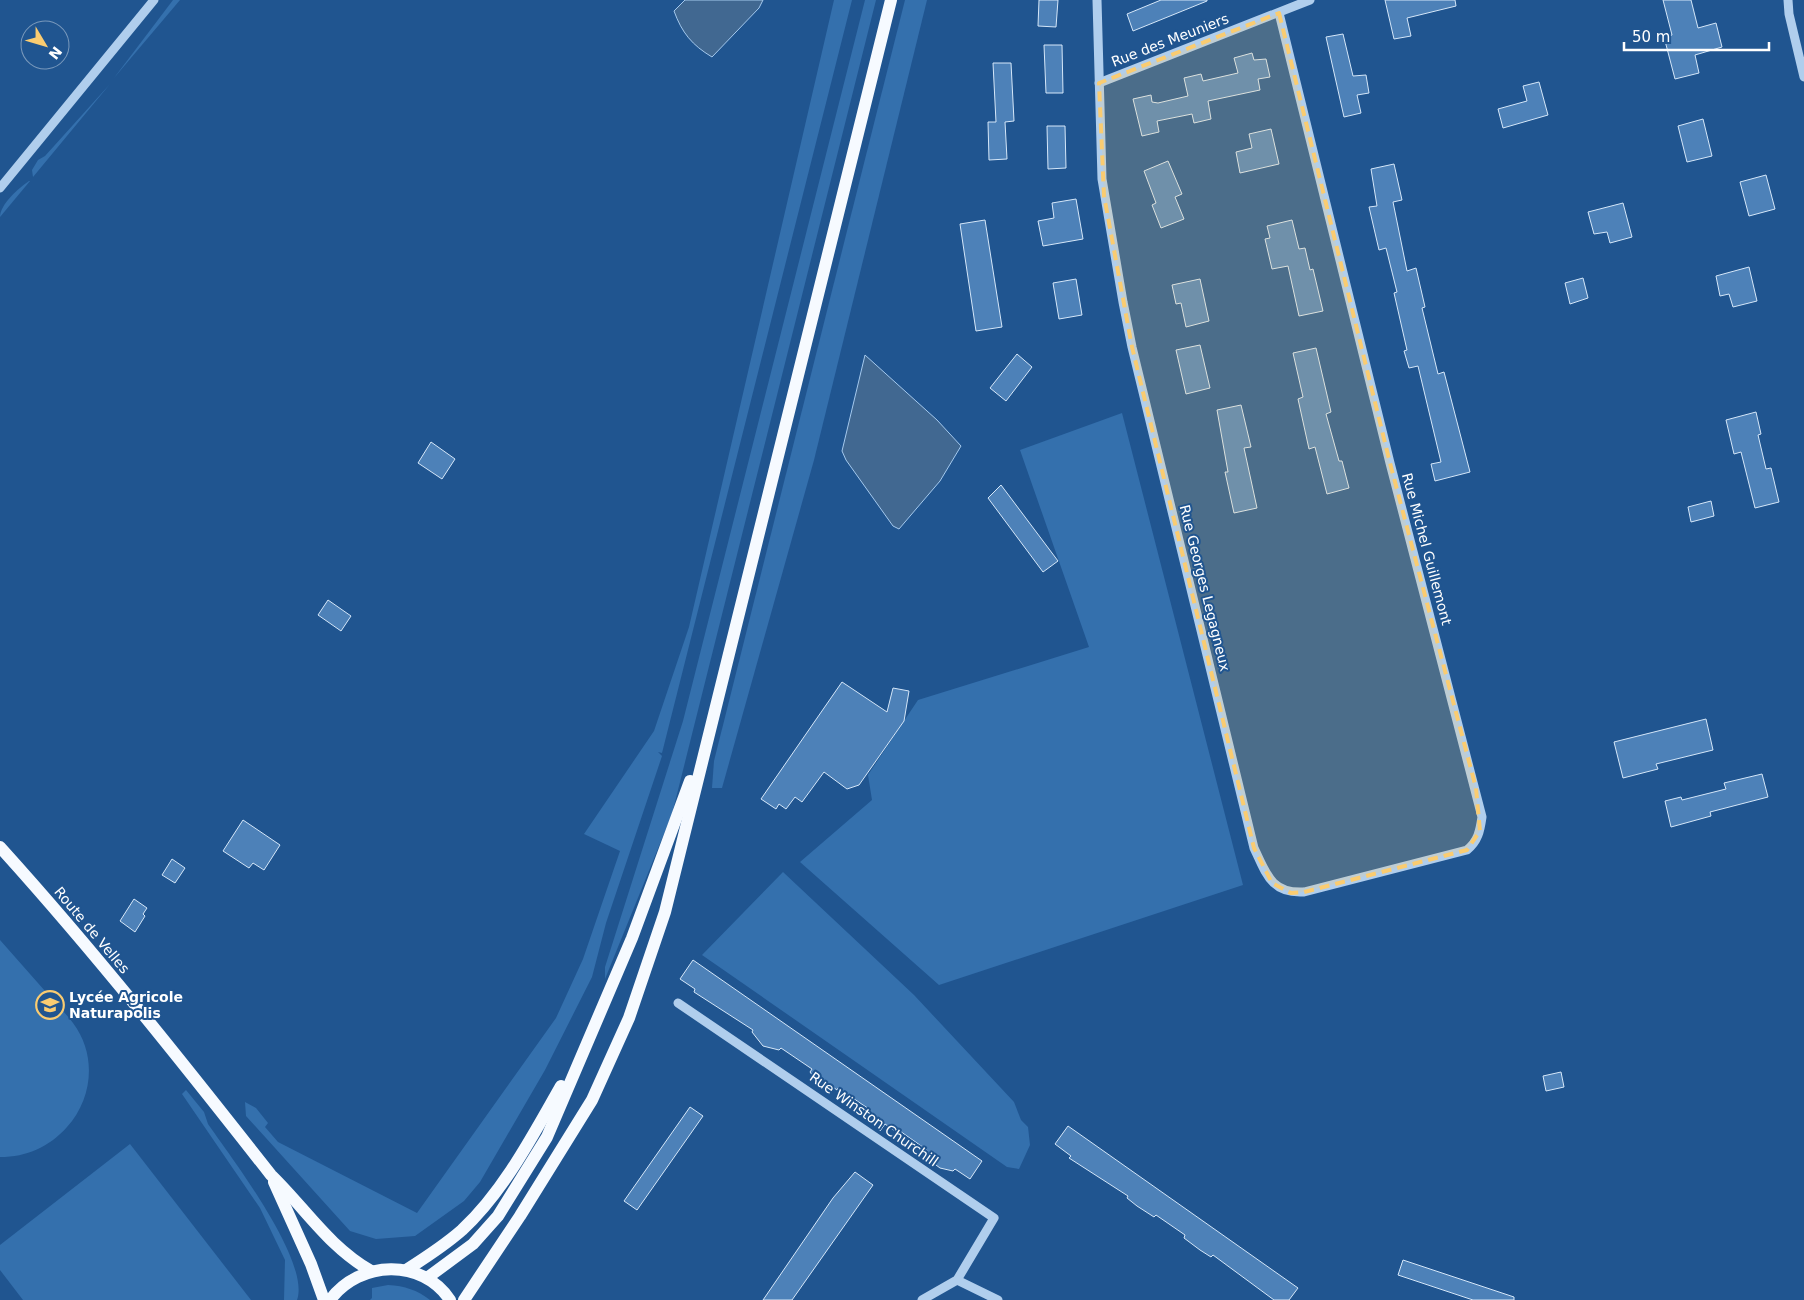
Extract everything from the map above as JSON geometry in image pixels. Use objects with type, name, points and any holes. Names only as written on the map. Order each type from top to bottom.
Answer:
[{"type":"main road","points":[[464,1300],[480,1273],[520,1216],[592,1100],[629,1018],[665,912],[682,848],[708,732],[891,0]]},
{"type":"main road","points":[[427,1278],[473,1244],[498,1216],[547,1137],[632,938],[708,732]]},
{"type":"main road","name":"Route de Velles","points":[[0,846],[60,913],[174,1051],[271,1175],[334,1246],[371,1271]]},
{"type":"main road","points":[[406,1270],[462,1230],[483,1206],[512,1168],[593,1032]]},
{"type":"main road","name":"Route de Velles","points":[[271,1175],[312,1264],[324,1300]]},
{"type":"main road","points":[[330,1300],[338,1290],[353,1278],[371,1271],[388,1268],[406,1270],[427,1278],[445,1292],[450,1300]]},
{"type":"street","points":[[0,188],[154,0]]},
{"type":"street","name":"Rue des Meuniers","points":[[1097,0],[1102,179]]},
{"type":"street","name":"Rue des Meuniers","points":[[1099,83],[1310,0]]},
{"type":"street","points":[[1788,0],[1789,14],[1804,77]]},
{"type":"street","name":"Rue Michel Guillemont","points":[[1280,13],[1390,463],[1482,817],[1474,844],[1467,850],[1386,872]]},
{"type":"street","name":"Rue Georges Legagneux","points":[[1102,179],[1132,347],[1254,848],[1272,884],[1290,893],[1304,892],[1386,872]]},
{"type":"street","name":"Rue Winston Churchill","points":[[678,1003],[994,1218],[957,1280],[922,1300]]},
{"type":"street","points":[[957,1280],[998,1300]]},
{"type":"highlighted area","points":[[1279,13],[1390,463],[1476,788],[1480,831],[1467,850],[1304,892],[1291,893],[1272,883],[1254,848],[1132,347],[1104,196],[1099,83]]},
{"type":"shaded area","points":[[173,0],[180,0],[114,78]]},
{"type":"shaded area","points":[[685,0],[763,0],[759,8],[712,57],[689,38],[677,19],[674,11]]},
{"type":"shaded area","points":[[834,0],[852,0],[662,753],[658,752],[662,756],[606,923],[592,977],[545,1070],[480,1182],[464,1201],[415,1236],[376,1239],[350,1231],[246,1116],[245,1102],[256,1108],[268,1123],[265,1127],[278,1142],[417,1213],[556,1018],[583,959],[620,851],[584,834],[654,731],[689,627]]},
{"type":"shaded area","points":[[865,0],[876,0],[672,814],[605,979],[605,967],[683,721]]},
{"type":"shaded area","points":[[905,0],[927,0],[814,460],[722,788],[712,788],[714,761]]},
{"type":"shaded area","points":[[110,84],[33,177],[32,170],[38,160],[45,156]]},
{"type":"shaded area","points":[[29,181],[0,217],[3,207],[15,192]]},
{"type":"shaded area","points":[[865,355],[937,420],[961,446],[940,481],[899,529],[893,526],[846,460],[842,451]]},
{"type":"shaded area","points":[[1122,413],[1243,885],[939,985],[800,862],[872,800],[868,775],[918,700],[1089,647],[1020,450]]},
{"type":"shaded area","points":[[783,872],[914,995],[1014,1102],[1021,1120],[1028,1127],[1030,1145],[1019,1169],[1007,1167],[702,955]]},
{"type":"shaded area","points":[[0,940],[73,1023],[81,1035],[89,1062],[87,1090],[76,1116],[67,1127],[53,1140],[37,1150],[10,1157],[0,1157]]},
{"type":"shaded area","points":[[186,1090],[204,1112],[208,1124],[250,1184],[281,1236],[292,1261],[298,1283],[297,1300],[284,1300],[285,1260],[260,1208],[182,1094]]},
{"type":"shaded area","points":[[130,1144],[251,1300],[23,1300],[0,1270],[0,1245]]},
{"type":"shaded area","points":[[388,1285],[411,1289],[430,1300],[370,1300],[372,1298],[372,1288]]},
{"type":"building","points":[[1039,0],[1058,0],[1056,27],[1038,26]]},
{"type":"building","points":[[1161,0],[1207,1],[1133,31],[1127,14]]},
{"type":"building","points":[[1385,0],[1455,0],[1456,6],[1407,18],[1411,36],[1394,39]]},
{"type":"building","points":[[1663,0],[1691,0],[1698,28],[1716,23],[1722,47],[1695,55],[1699,73],[1675,79],[1664,37],[1672,35]]},
{"type":"building","points":[[1343,34],[1353,76],[1366,75],[1369,93],[1357,95],[1361,113],[1344,117],[1326,37]]},
{"type":"building","points":[[1044,45],[1062,45],[1063,93],[1046,93]]},
{"type":"building","points":[[1252,53],[1254,60],[1266,59],[1270,77],[1258,79],[1260,90],[1208,101],[1211,119],[1194,123],[1192,114],[1157,121],[1159,132],[1142,136],[1133,99],[1151,95],[1152,102],[1158,103],[1188,96],[1184,78],[1201,74],[1203,81],[1238,73],[1234,58]]},
{"type":"building","points":[[993,63],[1011,63],[1014,121],[1005,122],[1007,159],[989,160],[988,122],[996,122]]},
{"type":"building","points":[[1539,82],[1548,115],[1503,128],[1498,109],[1527,101],[1523,86]]},
{"type":"building","points":[[1703,119],[1712,156],[1687,162],[1678,126]]},
{"type":"building","points":[[1047,126],[1065,126],[1066,168],[1048,169]]},
{"type":"building","points":[[1271,129],[1279,164],[1240,173],[1236,152],[1252,148],[1249,134]]},
{"type":"building","points":[[1168,161],[1182,194],[1175,197],[1184,219],[1161,228],[1152,205],[1156,203],[1144,171]]},
{"type":"building","points":[[1394,164],[1402,200],[1393,202],[1407,271],[1416,268],[1425,307],[1422,308],[1438,374],[1444,372],[1470,472],[1435,481],[1431,464],[1441,462],[1418,366],[1409,368],[1404,351],[1407,350],[1394,293],[1397,292],[1386,248],[1379,250],[1369,207],[1377,206],[1371,169]]},
{"type":"building","points":[[1766,175],[1775,209],[1749,216],[1740,182]]},
{"type":"building","points":[[1076,199],[1083,239],[1043,246],[1038,221],[1054,218],[1052,203]]},
{"type":"building","points":[[1623,203],[1632,237],[1610,243],[1607,232],[1594,234],[1588,212]]},
{"type":"building","points":[[985,220],[1002,327],[976,331],[960,224]]},
{"type":"building","points":[[1292,220],[1299,249],[1305,248],[1310,270],[1313,269],[1323,311],[1299,316],[1288,266],[1272,269],[1265,239],[1270,238],[1267,226]]},
{"type":"building","points":[[1749,267],[1757,301],[1733,307],[1729,294],[1720,296],[1716,276]]},
{"type":"building","points":[[1583,278],[1588,298],[1570,304],[1565,283]]},
{"type":"building","points":[[1076,279],[1082,315],[1059,319],[1053,283]]},
{"type":"building","points":[[1200,279],[1209,321],[1186,327],[1181,303],[1176,304],[1172,285]]},
{"type":"building","points":[[1200,345],[1210,388],[1186,394],[1176,350]]},
{"type":"building","points":[[1316,348],[1331,412],[1326,414],[1339,461],[1342,461],[1349,488],[1327,494],[1315,447],[1309,449],[1298,399],[1303,397],[1293,353]]},
{"type":"building","points":[[1017,354],[1032,367],[1006,401],[990,388]]},
{"type":"building","points":[[1241,405],[1251,447],[1244,448],[1257,508],[1234,513],[1225,472],[1228,472],[1217,410]]},
{"type":"building","points":[[1756,412],[1761,434],[1758,435],[1766,469],[1771,468],[1779,502],[1755,508],[1741,452],[1734,454],[1726,420]]},
{"type":"building","points":[[431,442],[455,459],[442,479],[418,463]]},
{"type":"building","points":[[1001,485],[1058,561],[1043,572],[988,498]]},
{"type":"building","points":[[1711,501],[1714,516],[1691,522],[1688,507]]},
{"type":"building","points":[[328,600],[351,616],[341,631],[318,615]]},
{"type":"building","points":[[842,682],[887,712],[893,688],[909,691],[904,721],[859,785],[847,789],[824,772],[802,802],[795,797],[786,809],[779,804],[776,809],[761,799]]},
{"type":"building","points":[[1706,719],[1713,750],[1656,764],[1658,769],[1623,778],[1614,742]]},
{"type":"building","points":[[1762,774],[1768,797],[1710,812],[1711,816],[1671,827],[1665,801],[1681,797],[1682,800],[1726,789],[1724,783]]},
{"type":"building","points":[[243,820],[280,845],[264,870],[253,863],[249,868],[223,851]]},
{"type":"building","points":[[172,859],[185,868],[175,883],[162,875]]},
{"type":"building","points":[[134,899],[147,908],[143,914],[145,916],[135,932],[120,921]]},
{"type":"building","points":[[693,960],[982,1161],[970,1179],[955,1169],[953,1171],[940,1168],[932,1162],[935,1159],[926,1152],[927,1150],[897,1129],[895,1131],[885,1124],[880,1131],[868,1111],[869,1109],[838,1088],[837,1090],[829,1084],[826,1087],[818,1083],[810,1072],[812,1069],[781,1048],[779,1050],[763,1046],[752,1032],[753,1030],[694,992],[695,989],[680,979]]},
{"type":"building","points":[[1561,1072],[1564,1087],[1546,1091],[1543,1076]]},
{"type":"building","points":[[690,1107],[703,1116],[637,1210],[624,1201]]},
{"type":"building","points":[[1068,1126],[1298,1288],[1289,1300],[1274,1300],[1213,1255],[1211,1257],[1200,1250],[1184,1238],[1185,1235],[1156,1215],[1154,1217],[1137,1206],[1127,1198],[1128,1196],[1069,1158],[1071,1156],[1055,1144]]},
{"type":"building","points":[[855,1172],[873,1185],[792,1300],[763,1300],[833,1198]]},
{"type":"building","points":[[1403,1260],[1514,1297],[1514,1300],[1473,1300],[1398,1275]]},
{"type":"place","name":"Lycée Agricole Naturapolis","points":[[50,1005]]}]
